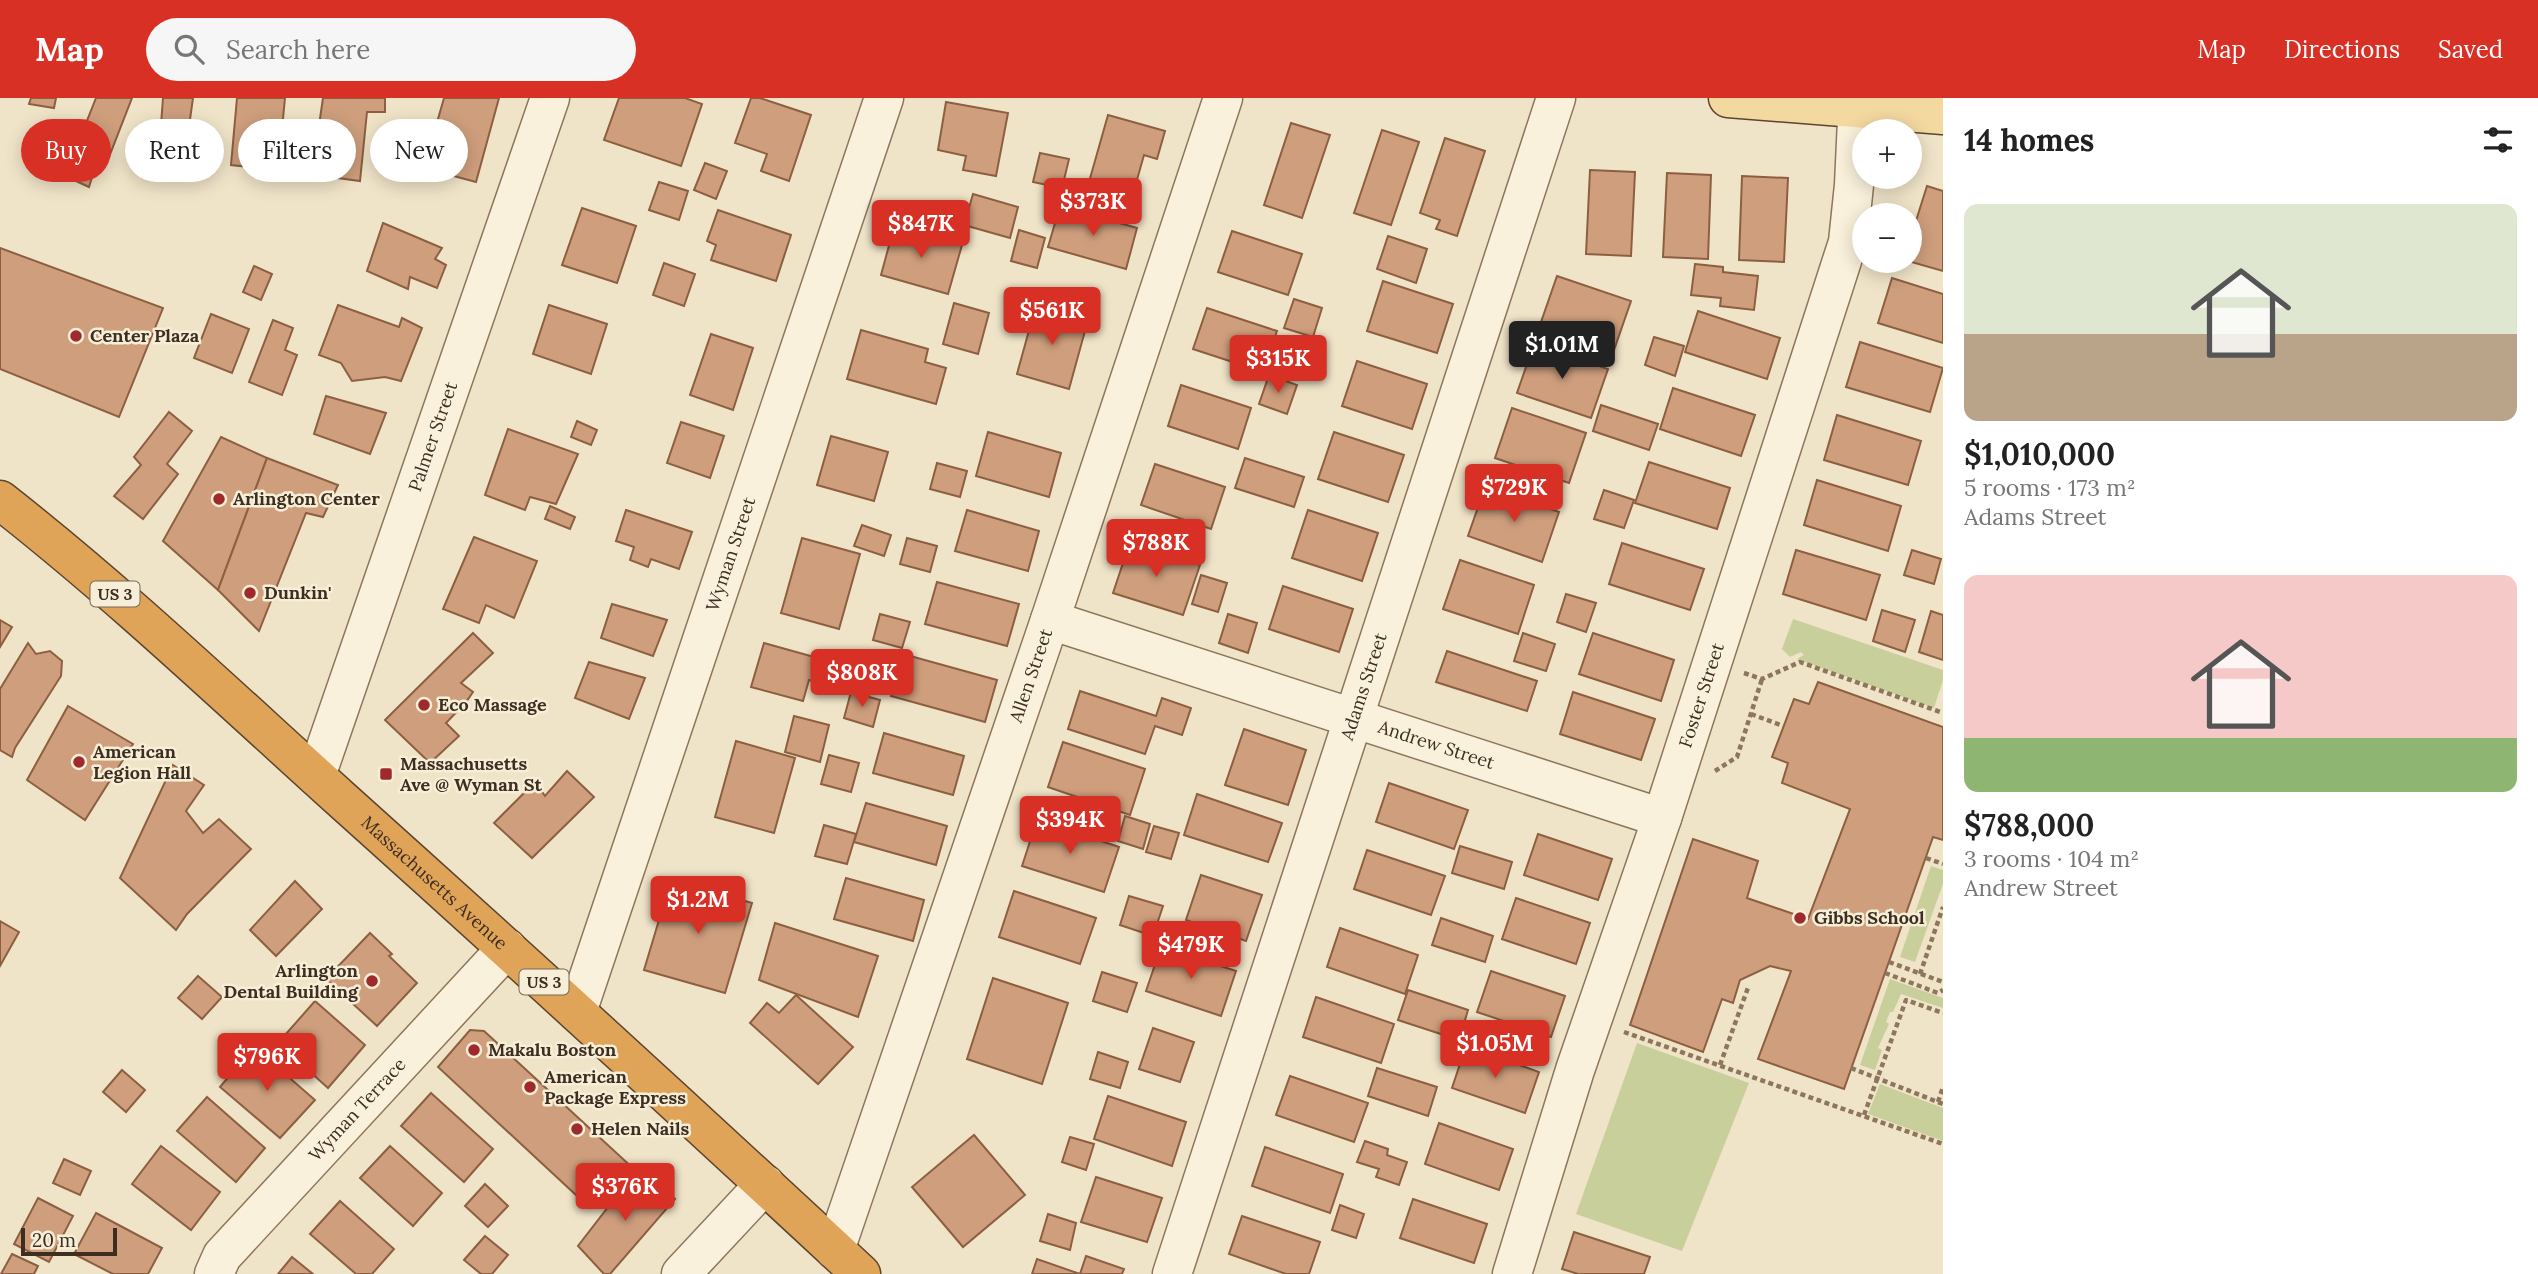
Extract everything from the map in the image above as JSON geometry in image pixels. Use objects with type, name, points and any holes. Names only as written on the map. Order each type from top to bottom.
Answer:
[{"type":"highway","name":"Massachusetts Avenue","points":[[0,500],[88,570],[507,948],[848,1262]]},
{"type":"main road","points":[[1728,98],[1857,103],[1943,115]]},
{"type":"street","name":"Palmer Street","points":[[316,776],[550,98]]},
{"type":"street","name":"Wyman Street","points":[[577,1012],[884,98]]},
{"type":"street","name":"Allen Street","points":[[848,1262],[1051,620],[1223,98]]},
{"type":"street","name":"Adams Street","points":[[1172,1274],[1556,98]]},
{"type":"street","name":"Foster Street","points":[[1512,1274],[1575,1070],[1662,818],[1848,242],[1854,184],[1857,103]]},
{"type":"street","name":"Andrew Street","points":[[1051,620],[1662,818]]},
{"type":"street","name":"Wyman Terrace","points":[[214,1274],[222,1256],[507,948]]},
{"type":"street","points":[[681,1274],[765,1184]]},
{"type":"path","points":[[1739,671],[1762,679],[1800,662],[1943,713]]},
{"type":"path","points":[[1705,771],[1716,771],[1737,757],[1762,679]]},
{"type":"path","points":[[1751,714],[1783,726]]},
{"type":"path","points":[[1926,858],[1943,864]]},
{"type":"path","points":[[1920,974],[1943,907]]},
{"type":"path","points":[[1889,962],[1943,982]]},
{"type":"path","points":[[1885,973],[1938,993],[1943,990]]},
{"type":"path","points":[[1720,1065],[1749,985]]},
{"type":"path","points":[[1864,1115],[1906,1000],[1943,1013]]},
{"type":"path","points":[[1617,1030],[1943,1144]]},
{"type":"path","points":[[1851,1068],[1940,1102],[1943,1087]]},
{"type":"green space","points":[[1793,619],[1943,670],[1943,680],[1934,708],[1797,659],[1804,655],[1801,652],[1790,657],[1782,649]]},
{"type":"green space","points":[[1931,866],[1943,870],[1943,884],[1915,962],[1900,957]]},
{"type":"green space","points":[[1890,979],[1943,998],[1943,1008],[1901,994],[1886,1022],[1889,1024],[1878,1048],[1882,1050],[1875,1070],[1860,1065]]},
{"type":"green space","points":[[1637,1043],[1749,1083],[1682,1251],[1576,1214]]},
{"type":"green space","points":[[1880,1084],[1943,1108],[1943,1141],[1868,1114]]},
{"type":"building","points":[[31,98],[56,98],[54,108],[29,104]]},
{"type":"building","points":[[96,98],[132,98],[111,152],[111,119],[88,119]]},
{"type":"building","points":[[163,98],[193,98],[190,119],[161,119]]},
{"type":"building","points":[[237,98],[285,98],[283,119],[238,119],[238,166],[231,165]]},
{"type":"building","points":[[323,98],[385,98],[385,112],[367,112],[360,181],[356,180],[356,119],[320,119]]},
{"type":"building","points":[[444,98],[499,98],[476,182],[468,180],[468,119],[438,119]]},
{"type":"building","points":[[619,98],[685,98],[702,104],[681,166],[604,140]]},
{"type":"building","points":[[751,98],[760,98],[811,115],[789,181],[761,171],[767,154],[735,143]]},
{"type":"building","points":[[946,102],[1008,113],[996,176],[963,170],[966,156],[938,150]]},
{"type":"building","points":[[1108,115],[1165,131],[1157,159],[1144,155],[1131,201],[1087,189]]},
{"type":"building","points":[[1291,123],[1330,135],[1302,218],[1264,205]]},
{"type":"building","points":[[1382,130],[1419,142],[1391,225],[1354,213]]},
{"type":"building","points":[[1445,138],[1485,151],[1457,236],[1436,229],[1440,220],[1420,213]]},
{"type":"building","points":[[1040,153],[1069,159],[1062,188],[1033,182]]},
{"type":"building","points":[[705,163],[727,171],[716,199],[694,190]]},
{"type":"building","points":[[1590,170],[1635,172],[1631,256],[1586,254]]},
{"type":"building","points":[[1667,173],[1711,175],[1708,259],[1663,257]]},
{"type":"building","points":[[1742,176],[1788,178],[1784,262],[1739,260]]},
{"type":"building","points":[[78,182],[91,182],[89,187]]},
{"type":"building","points":[[659,182],[688,191],[679,220],[649,210]]},
{"type":"building","points":[[1927,186],[1943,191],[1943,271],[1922,265],[1922,203]]},
{"type":"building","points":[[973,194],[1018,207],[1010,238],[964,225]]},
{"type":"building","points":[[1060,206],[1137,228],[1126,269],[1048,247]]},
{"type":"building","points":[[582,208],[636,226],[617,283],[562,265]]},
{"type":"building","points":[[718,210],[791,235],[776,281],[711,260],[716,245],[707,241]]},
{"type":"building","points":[[383,223],[442,248],[435,259],[446,265],[437,288],[410,277],[408,289],[367,271]]},
{"type":"building","points":[[894,227],[962,245],[948,294],[881,275]]},
{"type":"building","points":[[1019,230],[1045,238],[1037,268],[1011,261]]},
{"type":"building","points":[[1232,231],[1302,254],[1288,295],[1218,272]]},
{"type":"building","points":[[1388,236],[1427,249],[1416,283],[1377,269]]},
{"type":"building","name":"Center Plaza","points":[[0,248],[163,308],[119,417],[0,369]]},
{"type":"building","points":[[664,263],[695,274],[684,306],[653,295]]},
{"type":"building","points":[[1695,264],[1723,267],[1723,272],[1758,276],[1754,310],[1720,306],[1721,298],[1691,295]]},
{"type":"building","points":[[254,266],[272,274],[261,300],[243,292]]},
{"type":"building","points":[[1557,276],[1631,301],[1614,350],[1540,325]]},
{"type":"building","points":[[1892,278],[1943,294],[1943,343],[1878,323]]},
{"type":"building","points":[[1383,281],[1453,304],[1437,353],[1367,331]]},
{"type":"building","points":[[1294,299],[1322,308],[1313,337],[1284,328]]},
{"type":"building","points":[[954,303],[989,313],[978,354],[943,344]]},
{"type":"building","points":[[338,305],[399,327],[402,318],[422,328],[401,381],[385,377],[352,381],[341,363],[319,355]]},
{"type":"building","points":[[549,305],[607,324],[591,374],[533,354]]},
{"type":"building","points":[[1036,305],[1088,320],[1069,389],[1017,374]]},
{"type":"building","points":[[1207,308],[1277,331],[1263,372],[1193,349]]},
{"type":"building","points":[[1698,311],[1780,338],[1767,379],[1685,352]]},
{"type":"building","points":[[211,314],[249,329],[232,373],[194,358]]},
{"type":"building","points":[[273,320],[293,328],[285,350],[297,355],[282,395],[249,382]]},
{"type":"building","points":[[861,330],[928,349],[925,362],[946,368],[936,404],[847,379]]},
{"type":"building","points":[[711,334],[753,348],[733,410],[690,395]]},
{"type":"building","points":[[1654,337],[1684,346],[1675,376],[1645,365]]},
{"type":"building","points":[[1860,342],[1943,368],[1930,412],[1846,387]]},
{"type":"building","points":[[1534,344],[1608,369],[1591,418],[1517,393]]},
{"type":"building","points":[[1357,361],[1427,384],[1412,429],[1342,406]]},
{"type":"building","points":[[1269,375],[1297,385],[1287,414],[1259,404]]},
{"type":"building","points":[[1181,385],[1251,408],[1238,449],[1168,426]]},
{"type":"building","points":[[1673,388],[1755,415],[1741,456],[1660,429]]},
{"type":"building","points":[[326,396],[386,413],[370,454],[314,434]]},
{"type":"building","points":[[1601,405],[1658,424],[1649,450],[1593,431]]},
{"type":"building","points":[[1512,408],[1586,433],[1569,483],[1495,458]]},
{"type":"building","points":[[169,412],[192,431],[167,464],[178,474],[143,519],[114,496],[141,465],[134,457]]},
{"type":"building","points":[[1837,415],[1921,441],[1908,485],[1824,460]]},
{"type":"building","points":[[577,421],[597,430],[591,445],[571,437]]},
{"type":"building","points":[[681,422],[724,436],[710,478],[667,463]]},
{"type":"building","points":[[508,429],[578,454],[556,504],[530,497],[525,510],[485,495]]},
{"type":"building","points":[[988,432],[1061,453],[1049,497],[976,476]]},
{"type":"building","points":[[1334,432],[1404,455],[1388,502],[1318,479]]},
{"type":"building","points":[[831,436],[888,452],[874,501],[817,485]]},
{"type":"building","name":"Arlington Center","points":[[221,437],[267,458],[218,590],[163,541]]},
{"type":"building","points":[[267,458],[338,485],[323,517],[306,513],[259,631],[218,590]]},
{"type":"building","points":[[1245,458],[1304,477],[1294,507],[1235,488]]},
{"type":"building","points":[[1649,462],[1730,488],[1717,529],[1635,503]]},
{"type":"building","points":[[937,463],[967,471],[960,497],[930,489]]},
{"type":"building","points":[[1155,464],[1225,487],[1211,529],[1141,505]]},
{"type":"building","points":[[1817,480],[1901,506],[1888,551],[1804,525]]},
{"type":"building","points":[[1485,487],[1559,512],[1542,562],[1468,536]]},
{"type":"building","points":[[1604,490],[1634,500],[1624,528],[1594,519]]},
{"type":"building","points":[[550,506],[575,517],[570,529],[545,519]]},
{"type":"building","points":[[626,510],[692,532],[679,569],[651,559],[648,567],[630,560],[634,547],[616,541]]},
{"type":"building","points":[[967,510],[1039,531],[1028,571],[955,551]]},
{"type":"building","points":[[1308,510],[1378,533],[1362,581],[1292,558]]},
{"type":"building","points":[[862,525],[891,535],[884,556],[854,546]]},
{"type":"building","points":[[474,537],[537,561],[514,618],[486,605],[479,623],[443,609]]},
{"type":"building","points":[[802,538],[860,554],[839,629],[781,613]]},
{"type":"building","points":[[907,538],[937,546],[930,572],[900,564]]},
{"type":"building","points":[[1130,542],[1200,565],[1183,615],[1113,593]]},
{"type":"building","points":[[1622,543],[1704,569],[1690,610],[1609,584]]},
{"type":"building","points":[[1796,550],[1880,575],[1866,620],[1783,594]]},
{"type":"building","points":[[1912,550],[1941,559],[1934,584],[1904,575]]},
{"type":"building","points":[[1460,560],[1534,585],[1518,634],[1443,609]]},
{"type":"building","points":[[1201,575],[1227,583],[1218,612],[1192,604]]},
{"type":"building","points":[[937,582],[1019,604],[1007,646],[925,624]]},
{"type":"building","points":[[1283,586],[1353,609],[1339,652],[1269,629]]},
{"type":"building","points":[[1566,594],[1596,603],[1586,632],[1557,622]]},
{"type":"building","points":[[612,604],[667,620],[653,656],[601,638]]},
{"type":"building","points":[[1882,610],[1915,620],[1905,652],[1873,641]]},
{"type":"building","points":[[1931,611],[1943,615],[1943,660],[1919,652]]},
{"type":"building","points":[[880,614],[910,622],[902,648],[873,640]]},
{"type":"building","points":[[1228,614],[1257,623],[1248,653],[1219,643]]},
{"type":"building","points":[[0,620],[12,627],[0,647]]},
{"type":"building","points":[[473,633],[493,653],[461,683],[473,692],[446,723],[459,736],[430,763],[385,720]]},
{"type":"building","points":[[1523,633],[1555,644],[1546,671],[1514,661]]},
{"type":"building","points":[[1593,633],[1674,660],[1661,701],[1579,674]]},
{"type":"building","points":[[28,643],[36,654],[50,651],[62,661],[61,676],[12,757],[0,750],[0,689]]},
{"type":"building","points":[[764,643],[832,662],[826,685],[809,680],[803,701],[751,687]]},
{"type":"building","points":[[1447,651],[1537,681],[1527,711],[1436,682]]},
{"type":"building","points":[[903,654],[997,680],[985,722],[891,696]]},
{"type":"building","points":[[589,662],[645,678],[629,719],[575,698]]},
{"type":"building","points":[[1818,682],[1943,727],[1943,840],[1933,837],[1844,1089],[1758,1059],[1791,971],[1770,966],[1740,980],[1733,1003],[1722,999],[1703,1052],[1630,1025],[1693,839],[1758,861],[1747,898],[1808,919],[1850,809],[1782,783],[1788,763],[1772,757],[1794,699],[1809,704]]},
{"type":"building","points":[[1080,691],[1156,716],[1162,698],[1191,708],[1182,735],[1155,726],[1145,754],[1068,729]]},
{"type":"building","points":[[851,692],[880,700],[873,727],[844,718]]},
{"type":"building","points":[[1573,692],[1655,719],[1641,760],[1560,734]]},
{"type":"building","name":"American Legion Hall","points":[[68,706],[133,744],[85,820],[27,780]]},
{"type":"building","points":[[794,716],[829,725],[820,762],[785,752]]},
{"type":"building","points":[[1244,729],[1306,750],[1288,805],[1225,785]]},
{"type":"building","points":[[884,733],[964,756],[953,795],[873,773]]},
{"type":"building","points":[[736,741],[795,758],[774,833],[715,817]]},
{"type":"building","points":[[1063,742],[1145,769],[1130,815],[1048,787]]},
{"type":"building","points":[[829,755],[859,763],[851,792],[821,784]]},
{"type":"building","points":[[173,765],[204,785],[186,811],[203,833],[219,819],[251,849],[187,914],[176,930],[120,878]]},
{"type":"building","points":[[567,771],[594,797],[532,858],[494,823],[535,782],[545,796]]},
{"type":"building","points":[[1389,783],[1468,810],[1454,849],[1376,822]]},
{"type":"building","points":[[1197,794],[1282,823],[1268,862],[1184,835]]},
{"type":"building","points":[[866,803],[947,826],[936,865],[854,842]]},
{"type":"building","points":[[1125,816],[1150,824],[1143,849],[1118,841]]},
{"type":"building","points":[[1037,820],[1119,847],[1104,892],[1022,866]]},
{"type":"building","points":[[824,825],[856,834],[847,864],[815,856]]},
{"type":"building","points":[[1154,826],[1179,833],[1171,859],[1146,852]]},
{"type":"building","points":[[1538,834],[1612,859],[1598,900],[1524,875]]},
{"type":"building","points":[[1460,846],[1512,862],[1504,889],[1452,873]]},
{"type":"building","points":[[1367,850],[1445,876],[1431,915],[1354,889]]},
{"type":"building","points":[[1201,875],[1262,895],[1246,941],[1186,920]]},
{"type":"building","points":[[846,878],[924,900],[913,941],[834,919]]},
{"type":"building","points":[[671,880],[752,903],[725,993],[644,970]]},
{"type":"building","points":[[295,881],[322,909],[276,956],[250,930]]},
{"type":"building","points":[[1014,891],[1096,918],[1080,964],[999,937]]},
{"type":"building","points":[[1129,896],[1163,906],[1153,936],[1120,925]]},
{"type":"building","points":[[1516,898],[1590,923],[1576,964],[1502,939]]},
{"type":"building","points":[[1441,918],[1493,936],[1485,962],[1432,945]]},
{"type":"building","points":[[0,921],[19,932],[0,966]]},
{"type":"building","points":[[775,923],[878,956],[858,1017],[759,980]]},
{"type":"building","points":[[1340,928],[1418,955],[1405,994],[1327,967]]},
{"type":"building","name":"Arlington Dental Building","points":[[370,933],[417,983],[377,1026],[326,979]]},
{"type":"building","points":[[1161,947],[1236,971],[1221,1016],[1146,991]]},
{"type":"building","points":[[1491,971],[1565,996],[1551,1037],[1477,1012]]},
{"type":"building","points":[[1102,972],[1137,983],[1127,1012],[1093,1001]]},
{"type":"building","points":[[198,976],[222,997],[202,1019],[178,998]]},
{"type":"building","points":[[993,978],[1068,1003],[1042,1084],[967,1059]]},
{"type":"building","points":[[1408,990],[1468,1010],[1459,1040],[1398,1020]]},
{"type":"building","points":[[796,995],[853,1047],[818,1084],[750,1023],[767,1003],[779,1013]]},
{"type":"building","points":[[1316,997],[1394,1024],[1381,1063],[1303,1037]]},
{"type":"building","points":[[315,1001],[365,1045],[328,1088],[278,1043]]},
{"type":"building","points":[[1153,1028],[1194,1042],[1180,1082],[1139,1069]]},
{"type":"building","points":[[470,1030],[484,1031],[635,1170],[606,1203],[600,1198],[590,1208],[438,1067]]},
{"type":"building","points":[[1466,1046],[1539,1072],[1525,1113],[1452,1088]]},
{"type":"building","points":[[254,1047],[315,1100],[280,1138],[220,1087]]},
{"type":"building","points":[[1098,1052],[1128,1062],[1120,1088],[1090,1079]]},
{"type":"building","points":[[1377,1068],[1437,1087],[1428,1116],[1368,1096]]},
{"type":"building","points":[[122,1070],[145,1090],[126,1112],[103,1092]]},
{"type":"building","points":[[1290,1076],[1368,1103],[1354,1142],[1276,1115]]},
{"type":"building","points":[[431,1093],[493,1149],[464,1182],[401,1126]]},
{"type":"building","points":[[1108,1096],[1186,1122],[1172,1166],[1094,1139]]},
{"type":"building","points":[[207,1097],[265,1148],[236,1182],[177,1131]]},
{"type":"building","points":[[1439,1123],[1513,1149],[1499,1190],[1425,1164]]},
{"type":"building","points":[[974,1135],[1025,1195],[963,1247],[912,1187]]},
{"type":"building","points":[[1070,1137],[1094,1144],[1086,1170],[1062,1162]]},
{"type":"building","points":[[1365,1141],[1388,1149],[1387,1155],[1407,1162],[1399,1185],[1376,1177],[1379,1169],[1357,1162]]},
{"type":"building","points":[[161,1146],[220,1192],[191,1230],[132,1184]]},
{"type":"building","points":[[390,1146],[442,1193],[413,1226],[360,1178]]},
{"type":"building","points":[[1265,1147],[1343,1174],[1330,1213],[1252,1186]]},
{"type":"building","points":[[64,1159],[91,1171],[80,1195],[53,1183]]},
{"type":"building","points":[[636,1171],[675,1199],[610,1274],[604,1274],[578,1246]]},
{"type":"building","points":[[1096,1177],[1162,1198],[1147,1242],[1081,1222]]},
{"type":"building","points":[[485,1184],[508,1206],[488,1227],[465,1206]]},
{"type":"building","points":[[38,1198],[73,1216],[49,1262],[14,1244]]},
{"type":"building","points":[[1413,1199],[1487,1224],[1474,1263],[1400,1238]]},
{"type":"building","points":[[340,1201],[394,1249],[372,1274],[356,1274],[310,1234]]},
{"type":"building","points":[[1340,1205],[1364,1214],[1356,1238],[1332,1230]]},
{"type":"building","points":[[96,1213],[162,1248],[148,1274],[113,1274],[74,1254]]},
{"type":"building","points":[[1048,1214],[1076,1223],[1070,1250],[1040,1241]]},
{"type":"building","points":[[1242,1216],[1320,1242],[1309,1274],[1286,1274],[1229,1254]]},
{"type":"building","points":[[1574,1232],[1650,1257],[1644,1274],[1578,1274],[1562,1269]]},
{"type":"building","points":[[485,1236],[508,1255],[492,1274],[481,1274],[464,1260]]},
{"type":"building","points":[[12,1254],[38,1266],[34,1274],[1,1274]]},
{"type":"building","points":[[1086,1256],[1124,1269],[1122,1274],[1080,1274]]},
{"type":"building","points":[[292,1257],[313,1274],[278,1274]]},
{"type":"building","points":[[1037,1259],[1080,1274],[1032,1274]]},
{"type":"place","name":"Center Plaza","points":[[76,336]]},
{"type":"place","name":"Arlington Center","points":[[219,499]]},
{"type":"place","name":"Dunkin'","points":[[250,593]]},
{"type":"place","name":"Eco Massage","points":[[424,705]]},
{"type":"place","name":"American Legion Hall","points":[[79,762]]},
{"type":"place","name":"Massachusetts Ave @ Wyman St","points":[[386,774]]},
{"type":"place","name":"Gibbs School","points":[[1800,918]]},
{"type":"place","name":"Arlington Dental Building","points":[[372,981]]},
{"type":"place","name":"Makalu Boston","points":[[474,1050]]},
{"type":"place","name":"American Package Express","points":[[530,1087]]},
{"type":"place","name":"Helen Nails","points":[[577,1129]]}]
